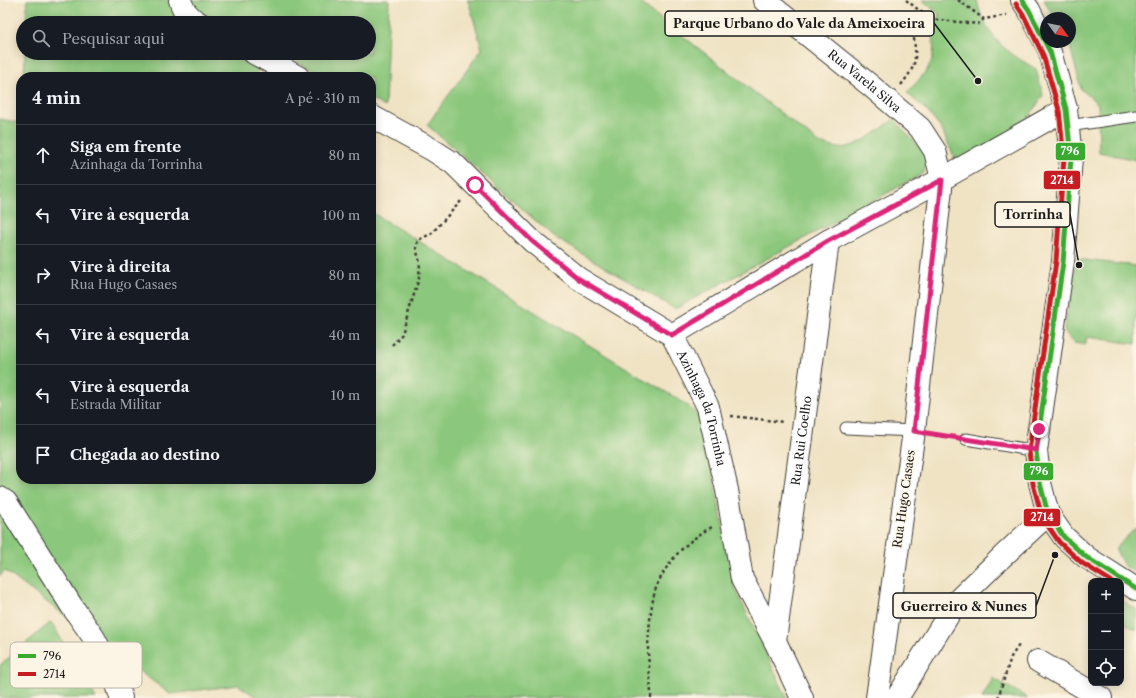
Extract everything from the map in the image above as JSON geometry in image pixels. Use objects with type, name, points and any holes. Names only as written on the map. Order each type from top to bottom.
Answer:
[{"type":"street","points":[[180,0],[182,8],[189,16]]},
{"type":"street","name":"Rua Varela Silva","points":[[764,0],[920,128],[935,151],[942,180]]},
{"type":"street","points":[[1022,0],[1029,10],[1050,52],[1067,118],[1071,158],[1063,262],[1036,450],[1040,483],[1048,514],[1064,537],[1086,557],[1136,589]]},
{"type":"street","points":[[267,60],[289,72]]},
{"type":"street","points":[[672,335],[828,241],[942,180],[1067,118]]},
{"type":"street","name":"Azinhaga da Torrinha","points":[[376,119],[453,163],[532,241],[579,279],[672,335],[703,394],[710,414],[730,504],[742,579],[775,641],[802,698]]},
{"type":"street","name":"Rua Hugo Casaes","points":[[877,698],[914,431],[942,180]]},
{"type":"street","name":"Rua Rui Coelho","points":[[775,641],[828,241]]},
{"type":"street","points":[[0,498],[6,502],[96,642]]},
{"type":"street","points":[[898,698],[957,601],[1048,514]]},
{"type":"street","points":[[1038,661],[1101,698]]},
{"type":"lane","points":[[1067,118],[1136,116]]},
{"type":"lane","points":[[846,428],[914,431]]},
{"type":"lane","points":[[966,440],[1036,450]]},
{"type":"path","points":[[906,0],[930,19],[978,24],[984,19],[958,0]]},
{"type":"path","points":[[889,102],[912,70],[916,54],[914,39],[930,19]]},
{"type":"path","points":[[392,345],[402,334],[419,278],[420,263],[416,248],[418,240],[431,234],[475,185]]},
{"type":"path","points":[[710,414],[803,424]]},
{"type":"path","points":[[914,431],[966,440]]},
{"type":"path","points":[[651,698],[648,647],[650,618],[658,584],[672,559],[702,533],[716,525],[730,504]]},
{"type":"path","points":[[998,698],[1011,656],[1019,645]]},
{"type":"green space","points":[[27,0],[389,0],[385,107],[376,102],[376,72],[317,72],[293,60],[376,60],[376,16],[26,16]]},
{"type":"green space","points":[[466,0],[637,0],[819,143],[840,148],[847,147],[872,135],[894,119],[927,156],[924,173],[675,309],[554,237],[427,125],[482,49],[469,3]]},
{"type":"green space","points":[[922,0],[977,0],[984,21],[996,40],[1014,55],[1036,69],[1043,95],[1023,127],[956,161],[942,130],[927,111],[907,93],[921,78],[933,57],[934,49],[930,28],[940,15]]},
{"type":"green space","points":[[1044,0],[1136,0],[1136,160],[1099,152],[1098,104],[1081,89],[1071,48],[1076,48],[1076,12],[1051,12]]},
{"type":"green space","points":[[25,60],[262,60],[257,72],[24,72]]},
{"type":"green space","points":[[0,119],[16,122],[16,484],[376,484],[376,215],[684,403],[702,418],[735,588],[787,698],[258,698],[238,685],[170,694],[142,673],[142,642],[100,642],[5,571],[0,576]]},
{"type":"green space","points":[[1077,259],[1136,266],[1136,344],[1087,337],[1085,345],[1074,343],[1064,331]]},
{"type":"green space","points":[[1136,528],[1136,573],[1124,566],[1115,548]]},
{"type":"green space","points":[[1124,602],[1136,609],[1136,630],[1124,623]]},
{"type":"green space","points":[[51,622],[63,642],[27,642]]},
{"type":"green space","points":[[10,657],[10,688],[90,688],[96,698],[0,698],[0,665]]},
{"type":"green space","points":[[993,678],[1028,698],[982,698]]},
{"type":"transit line","name":"796","points":[[1022,0],[1029,10],[1050,52],[1066,109],[1071,158],[1063,262],[1036,451],[1040,483],[1048,514],[1064,537],[1086,557],[1136,589]]},
{"type":"transit line","name":"2714","points":[[1016,4],[1023,14],[1043,55],[1059,110],[1064,158],[1056,261],[1029,451],[1033,484],[1042,517],[1059,542],[1082,563],[1106,578]]},
{"type":"place","name":"Parque Urbano do Vale da Ameixoeira","points":[[978,81]]},
{"type":"place","name":"Torrinha","points":[[1079,265]]},
{"type":"place","name":"Guerreiro & Nunes","points":[[1055,555]]},
{"type":"route","points":[[475,185],[532,241],[579,279],[672,335],[828,241],[942,180],[914,431],[1021,449],[1036,450],[1039,429]]}]
